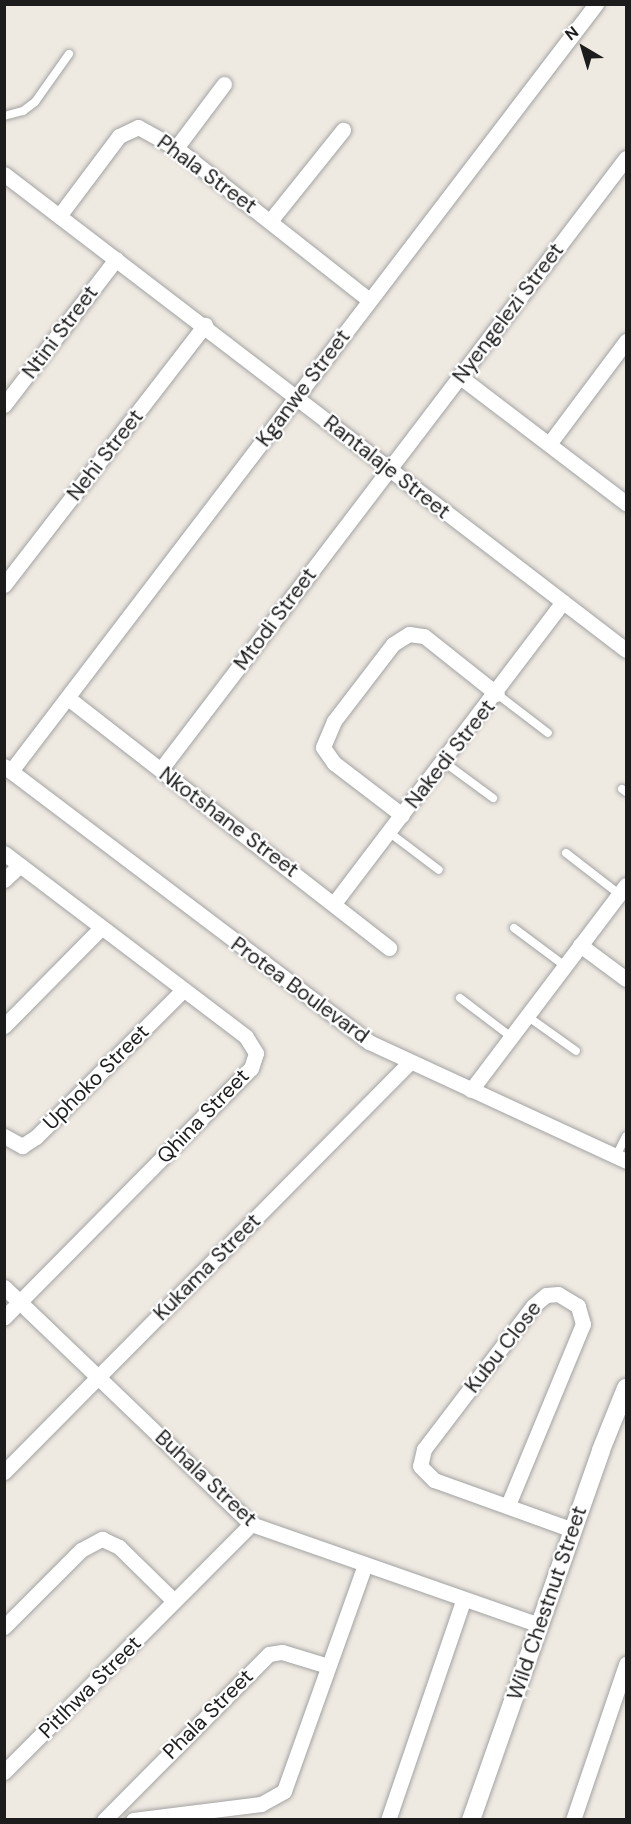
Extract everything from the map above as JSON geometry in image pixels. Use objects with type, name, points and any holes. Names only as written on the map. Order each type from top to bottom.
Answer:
[{"type":"street","name":"Kganwe Street","points":[[8,769],[68,698],[596,4]]},
{"type":"street","points":[[176,148],[224,84]]},
{"type":"street","name":"Phala Street","points":[[59,216],[127,130],[146,129],[176,148],[369,300]]},
{"type":"street","points":[[270,221],[343,130]]},
{"type":"street","name":"Nyengelezi Street","points":[[389,468],[627,158]]},
{"type":"street","name":"Rantalaje Street","points":[[4,174],[205,325],[627,650]]},
{"type":"street","name":"Ntini Street","points":[[4,405],[116,259]]},
{"type":"street","name":"Nehi Street","points":[[4,585],[205,325]]},
{"type":"street","points":[[549,444],[627,341]]},
{"type":"street","points":[[459,376],[627,502]]},
{"type":"street","name":"Mtodi Street","points":[[161,769],[389,468]]},
{"type":"street","name":"Nakedi Street","points":[[334,902],[497,694],[563,602]]},
{"type":"street","name":"Nakedi Street","points":[[402,815],[334,763],[323,747],[334,722],[393,644],[409,634],[424,636],[497,694]]},
{"type":"street","name":"Nkotshane Street","points":[[68,698],[334,902],[389,948]]},
{"type":"street","name":"Protea Boulevard","points":[[8,769],[343,1025],[410,1062],[621,1158]]},
{"type":"street","name":"Qhina Street","points":[[4,854],[100,929],[246,1037],[256,1053],[255,1062],[20,1302]]},
{"type":"street","points":[[4,880],[20,865]]},
{"type":"street","points":[[471,1090],[623,889]]},
{"type":"street","points":[[4,1026],[100,929]]},
{"type":"street","points":[[580,945],[627,979]]},
{"type":"street","name":"Uphoko Street","points":[[4,1136],[22,1146],[36,1137],[182,991]]},
{"type":"street","name":"Kukama Street","points":[[4,1472],[410,1062]]},
{"type":"street","name":"Buhala Street","points":[[4,1287],[251,1524],[464,1601],[539,1625]]},
{"type":"street","name":"Kubu Close","points":[[508,1505],[583,1324],[578,1306],[558,1294],[546,1295],[533,1306],[420,1458],[423,1472],[434,1480],[573,1530]]},
{"type":"street","points":[[4,1318],[20,1302]]},
{"type":"street","name":"Wild Chestnut Street","points":[[471,1820],[573,1530],[621,1413],[627,1388]]},
{"type":"street","name":"Pitlhwa Street","points":[[4,1772],[251,1524]]},
{"type":"street","points":[[4,1628],[81,1550],[102,1539],[119,1547],[174,1601]]},
{"type":"street","points":[[133,1820],[261,1804],[278,1797],[288,1783],[365,1565]]},
{"type":"street","points":[[388,1820],[464,1601]]},
{"type":"street","name":"Phala Street","points":[[104,1820],[269,1654],[293,1654],[328,1666]]},
{"type":"street","points":[[573,1820],[627,1664]]},
{"type":"lane","points":[[4,116],[23,111],[35,102],[69,54]]},
{"type":"lane","points":[[497,694],[548,733]]},
{"type":"lane","points":[[444,762],[493,798]]},
{"type":"lane","points":[[390,833],[439,870]]},
{"type":"lane","points":[[566,853],[623,889]]},
{"type":"lane","points":[[514,928],[565,966]]},
{"type":"lane","points":[[460,998],[510,1036]]},
{"type":"lane","points":[[527,1016],[576,1051]]},
{"type":"lane","points":[[621,1158],[627,1136]]}]
